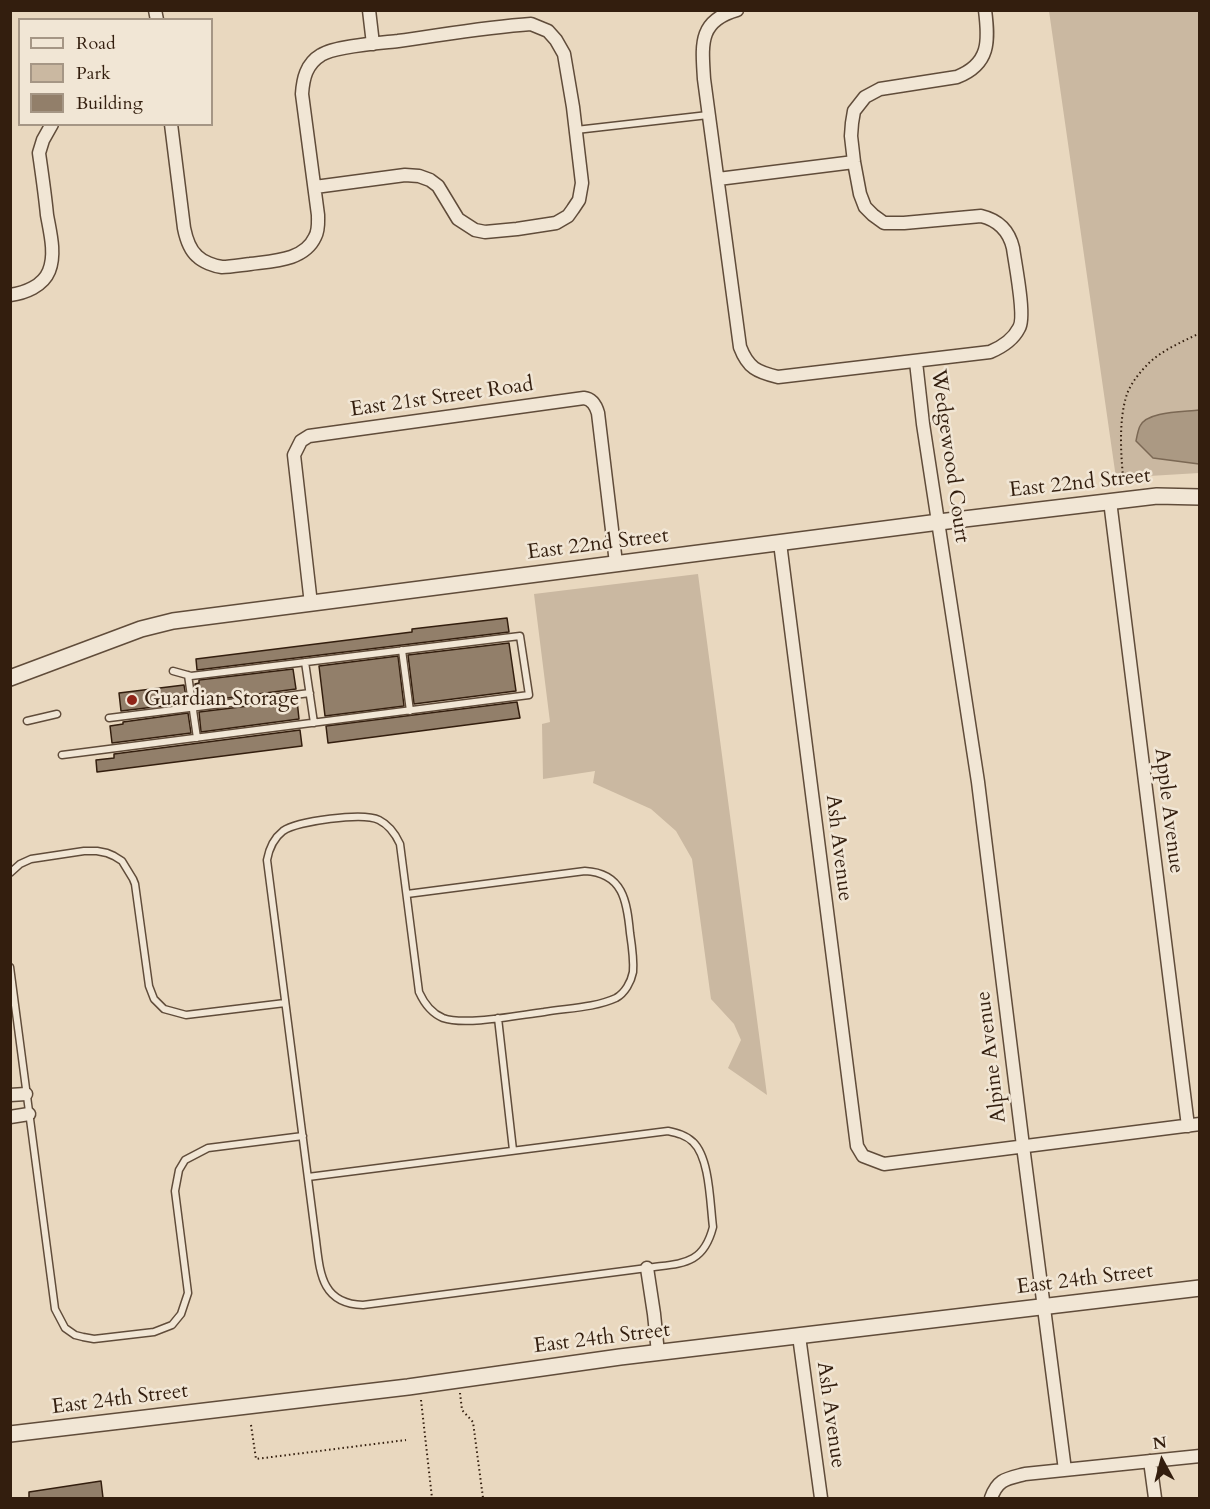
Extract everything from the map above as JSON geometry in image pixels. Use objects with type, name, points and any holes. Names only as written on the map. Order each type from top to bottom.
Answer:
[{"type":"street","points":[[369,10],[373,44]]},
{"type":"street","name":"Wedgewood Court","points":[[737,10],[721,16],[712,24],[706,33],[703,50],[708,115],[740,347],[744,358],[752,367],[764,374],[778,377],[916,362],[923,424],[944,556]]},
{"type":"street","points":[[916,362],[990,352],[1010,341],[1022,321],[1011,241],[1004,228],[981,216],[884,223],[873,215],[865,207],[860,194],[854,162],[851,136],[854,111],[865,97],[880,89],[957,77],[975,68],[986,48],[987,31],[984,10]]},
{"type":"street","points":[[171,126],[187,241],[192,251],[212,265],[223,267],[283,260],[305,249],[315,237],[318,228],[315,187],[302,94],[304,77],[309,66],[321,55],[338,49],[531,24],[548,31],[564,54],[582,183],[579,200],[573,210],[556,223],[485,232],[475,230],[458,219],[438,186],[419,176],[405,175],[315,187]]},
{"type":"street","points":[[10,295],[34,287],[49,272],[52,254],[39,153],[51,126]]},
{"type":"street","points":[[718,178],[854,162]]},
{"type":"street","name":"East 21st Street Road","points":[[311,604],[294,455],[301,441],[309,436],[584,398],[593,403],[598,413],[616,563]]},
{"type":"street","name":"East 22nd Street","points":[[10,678],[141,629],[173,621],[1118,500],[1157,496],[1200,497]]},
{"type":"street","name":"Apple Avenue","points":[[1118,500],[1194,1125]]},
{"type":"street","name":"Ash Avenue","points":[[780,543],[857,1146],[863,1156],[884,1164],[1023,1146]]},
{"type":"street","name":"Alpine Avenue","points":[[944,556],[978,782],[1065,1470]]},
{"type":"street","points":[[10,1095],[26,1094]]},
{"type":"street","points":[[10,1117],[29,1114]]},
{"type":"street","points":[[1023,1146],[1194,1125]]},
{"type":"street","points":[[647,1268],[658,1353]]},
{"type":"street","name":"East 24th Street","points":[[10,1434],[1200,1288]]},
{"type":"street","name":"Ash Avenue","points":[[799,1336],[821,1498]]},
{"type":"street","points":[[991,1498],[995,1488],[1005,1480],[1025,1474],[1200,1456]]},
{"type":"street","points":[[1150,1461],[1155,1498]]},
{"type":"lane","points":[[576,130],[708,115]]},
{"type":"lane","points":[[62,755],[529,695],[520,636],[188,675],[173,671]]},
{"type":"lane","points":[[402,650],[410,711]]},
{"type":"lane","points":[[305,662],[314,723]]},
{"type":"lane","points":[[188,675],[196,738]]},
{"type":"lane","points":[[109,718],[309,693]]},
{"type":"lane","points":[[27,721],[57,714]]},
{"type":"lane","points":[[308,1178],[668,1131],[681,1134],[693,1142],[705,1160],[713,1227],[710,1236],[701,1252],[685,1263],[363,1305],[353,1305],[333,1296],[325,1286],[321,1272],[308,1178],[285,1003],[267,860],[274,841],[284,830],[304,823],[362,816],[379,820],[394,833],[400,844],[419,992],[424,1003],[436,1014],[450,1020],[467,1021],[600,1004],[623,993],[631,979],[633,966],[627,904],[621,890],[603,874],[585,871],[407,894]]},
{"type":"lane","points":[[10,873],[31,859],[48,856],[84,851],[96,851],[114,856],[122,861],[133,879],[148,986],[154,999],[164,1009],[186,1015],[285,1003]]},
{"type":"lane","points":[[10,967],[55,1309],[65,1328],[75,1335],[94,1339],[154,1332],[172,1324],[182,1314],[188,1293],[175,1191],[179,1170],[186,1160],[208,1148],[303,1136]]},
{"type":"lane","points":[[498,1018],[513,1150]]},
{"type":"path","points":[[1118,500],[1123,412],[1128,393],[1137,376],[1149,363],[1200,333]]},
{"type":"path","points":[[460,1393],[462,1410],[473,1422],[483,1498]]},
{"type":"path","points":[[421,1398],[432,1498]]},
{"type":"path","points":[[251,1425],[256,1459],[406,1440]]},
{"type":"green space","points":[[1049,11],[1199,11],[1199,473],[1116,478]]},
{"type":"green space","points":[[698,574],[767,1095],[728,1068],[741,1040],[734,1024],[711,999],[692,859],[676,831],[651,809],[593,783],[595,771],[543,779],[542,724],[550,722],[534,594]]},
{"type":"shaded area","points":[[1199,410],[1199,464],[1153,458],[1136,441],[1140,426],[1150,417]]},
{"type":"building","points":[[507,618],[509,632],[197,670],[196,659]]},
{"type":"building","points":[[509,643],[516,691],[414,704],[408,655]]},
{"type":"building","points":[[398,656],[404,706],[325,716],[319,666]]},
{"type":"building","points":[[293,669],[296,689],[197,702],[195,684],[199,683],[199,680]]},
{"type":"building","points":[[184,685],[187,703],[121,711],[119,693]]},
{"type":"building","points":[[297,700],[299,719],[201,732],[199,712]]},
{"type":"building","points":[[517,702],[520,718],[328,743],[326,726]]},
{"type":"building","points":[[188,713],[191,733],[112,743],[110,726],[123,724],[123,722]]},
{"type":"building","points":[[300,730],[302,746],[97,772],[96,760],[114,758],[114,754]]},
{"type":"building","points":[[101,1481],[103,1498],[29,1498],[29,1492]]},
{"type":"place","name":"Guardian Storage","points":[[132,700]]}]
